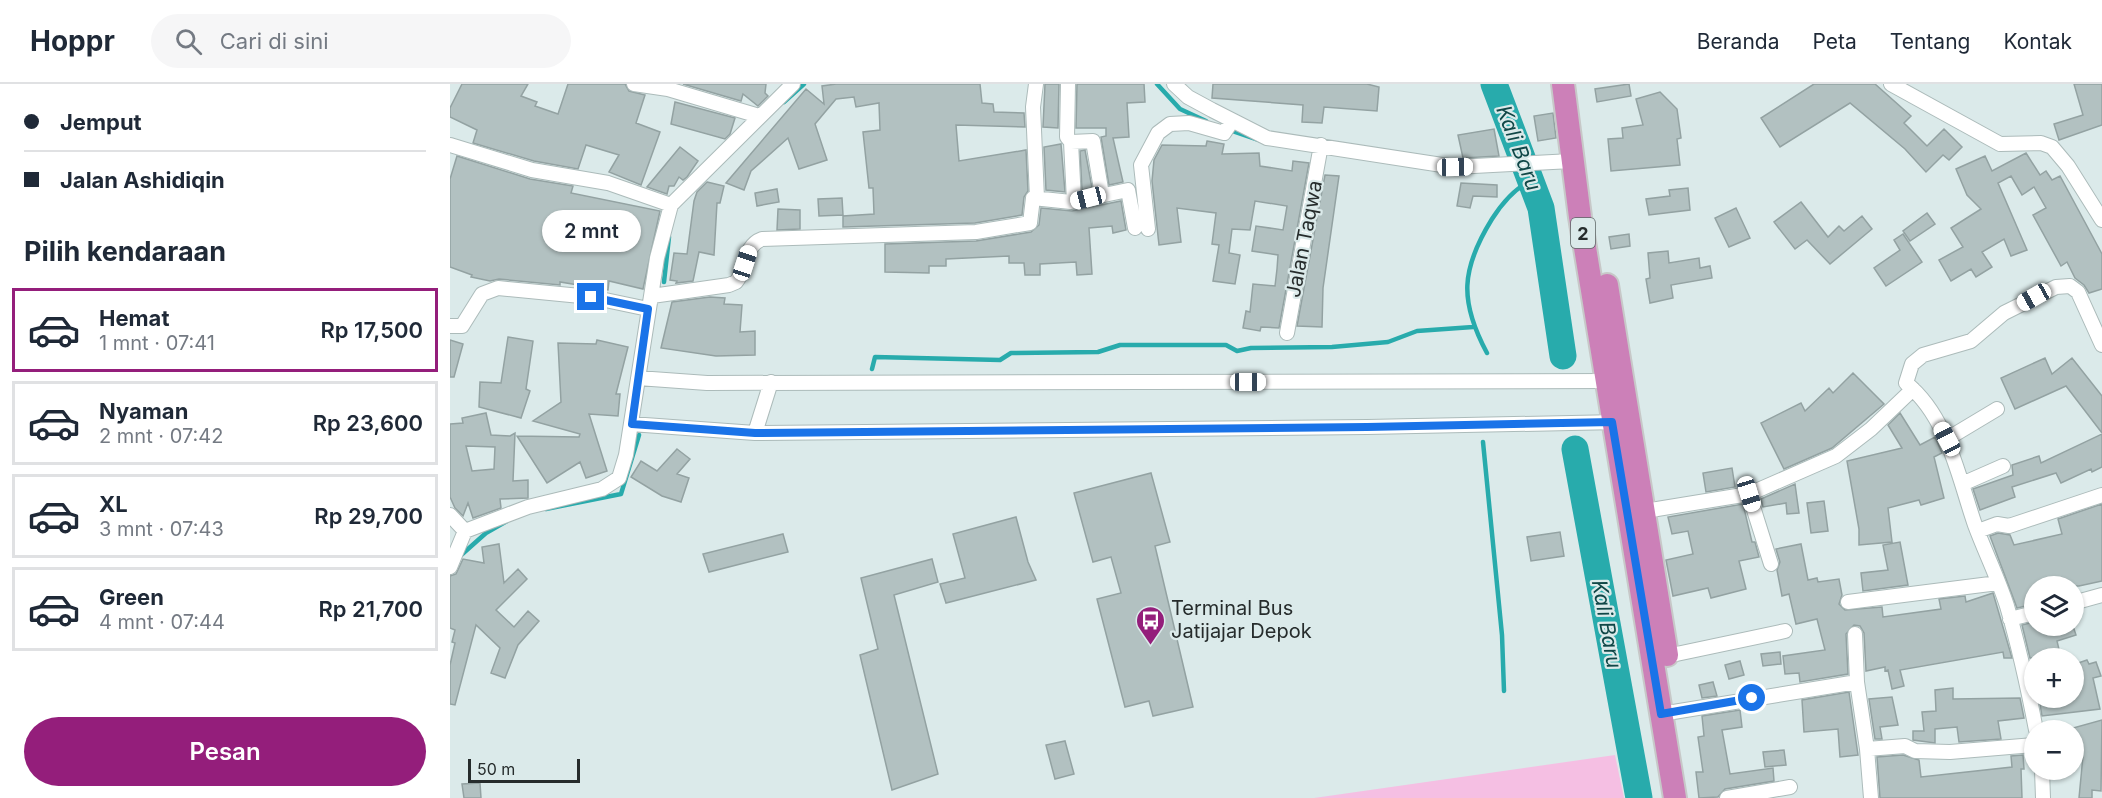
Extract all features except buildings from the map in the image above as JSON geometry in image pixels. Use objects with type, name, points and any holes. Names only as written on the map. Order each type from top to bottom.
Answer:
[{"type":"highway","name":"2","points":[[1563,84],[1572,161],[1615,381]]},
{"type":"highway","name":"2","points":[[1579,84],[1621,422],[1668,713],[1690,798]]},
{"type":"highway","name":"2","points":[[1621,422],[1645,511],[1667,656],[1668,713],[1675,798]]},
{"type":"street","points":[[634,84],[668,89],[759,116]]},
{"type":"street","points":[[773,84],[774,102]]},
{"type":"street","points":[[450,567],[465,531],[528,507],[602,489],[619,478],[632,424],[657,258],[671,205],[793,84]]},
{"type":"street","points":[[1036,84],[1033,107],[1038,198]]},
{"type":"street","points":[[1068,84],[1067,137],[1071,142],[1074,201]]},
{"type":"street","points":[[1174,84],[1188,97],[1229,126],[1320,152],[1455,167],[1572,161]]},
{"type":"street","points":[[1891,84],[2000,144],[2041,143],[2052,147],[2097,200],[2102,220]]},
{"type":"street","points":[[450,326],[462,326],[483,294],[498,288],[650,302],[736,282],[750,248],[754,242],[762,238],[976,232],[1030,223],[1032,199],[1038,198],[1074,201],[1129,190],[1142,229],[1141,165],[1158,133],[1164,127],[1182,123],[1203,126],[1221,133],[1229,126]]},
{"type":"street","points":[[1071,142],[1093,141],[1102,195]]},
{"type":"street","points":[[450,146],[532,170],[608,183],[671,205]]},
{"type":"street","name":"Jalan Taqwa","points":[[1287,333],[1320,152]]},
{"type":"street","points":[[1645,511],[1749,494],[1836,456],[1871,429],[1910,386],[1912,364],[1923,355],[1971,340],[2004,313],[2044,292],[2065,285],[2073,287],[2078,292],[2102,345]]},
{"type":"street","points":[[638,378],[707,383],[1615,381]]},
{"type":"street","points":[[755,433],[771,382]]},
{"type":"street","points":[[1910,386],[1932,411],[1947,439],[1977,531],[2010,619],[2025,671],[2034,720]]},
{"type":"street","points":[[1947,439],[1997,409]]},
{"type":"street","points":[[632,424],[755,433],[1621,422]]},
{"type":"street","points":[[1962,484],[2003,466]]},
{"type":"street","points":[[1749,494],[1771,564]]},
{"type":"street","points":[[1977,531],[1997,524],[2009,526],[2102,495]]},
{"type":"street","points":[[450,515],[465,531]]},
{"type":"street","points":[[1848,602],[1998,583]]},
{"type":"street","points":[[2084,600],[2102,595]]},
{"type":"street","points":[[2010,619],[2024,616]]},
{"type":"street","points":[[1667,656],[1785,630]]},
{"type":"street","points":[[1855,634],[1857,682],[1867,749],[1871,798]]},
{"type":"street","points":[[1668,713],[1857,682]]},
{"type":"street","points":[[1867,749],[1905,747],[1915,751],[1950,752],[2024,747]]},
{"type":"street","points":[[2042,780],[2043,798]]},
{"type":"street","points":[[1727,798],[1790,787]]},
{"type":"shaded area","points":[[1615,755],[1624,798],[1314,798]]},
{"type":"waterway","points":[[784,102],[804,84]]},
{"type":"waterway","points":[[1157,84],[1180,109],[1206,121]]},
{"type":"waterway","name":"Kali Baru","points":[[1494,84],[1541,208],[1563,356]]},
{"type":"waterway","points":[[1227,129],[1259,140]]},
{"type":"waterway","points":[[1487,353],[1478,334],[1468,301],[1469,270],[1482,237],[1496,214],[1514,192],[1531,181]]},
{"type":"waterway","points":[[664,282],[669,237]]},
{"type":"waterway","points":[[872,369],[875,357],[1000,360],[1011,353],[1098,352],[1120,345],[1226,345],[1237,351],[1251,348],[1332,347],[1388,342],[1417,331],[1473,327]]},
{"type":"waterway","points":[[546,509],[621,494],[639,435]]},
{"type":"waterway","points":[[1483,442],[1502,635],[1504,691]]},
{"type":"waterway","name":"Kali Baru","points":[[1575,449],[1639,798]]},
{"type":"waterway","points":[[459,557],[486,533],[507,521]]},
{"type":"place","name":"Terminal Bus Jatijajar Depok","points":[[1150,646]]},
{"type":"route","points":[[591,297],[648,309],[632,424],[755,433],[1367,427],[1612,422],[1661,714],[1752,698]]}]
